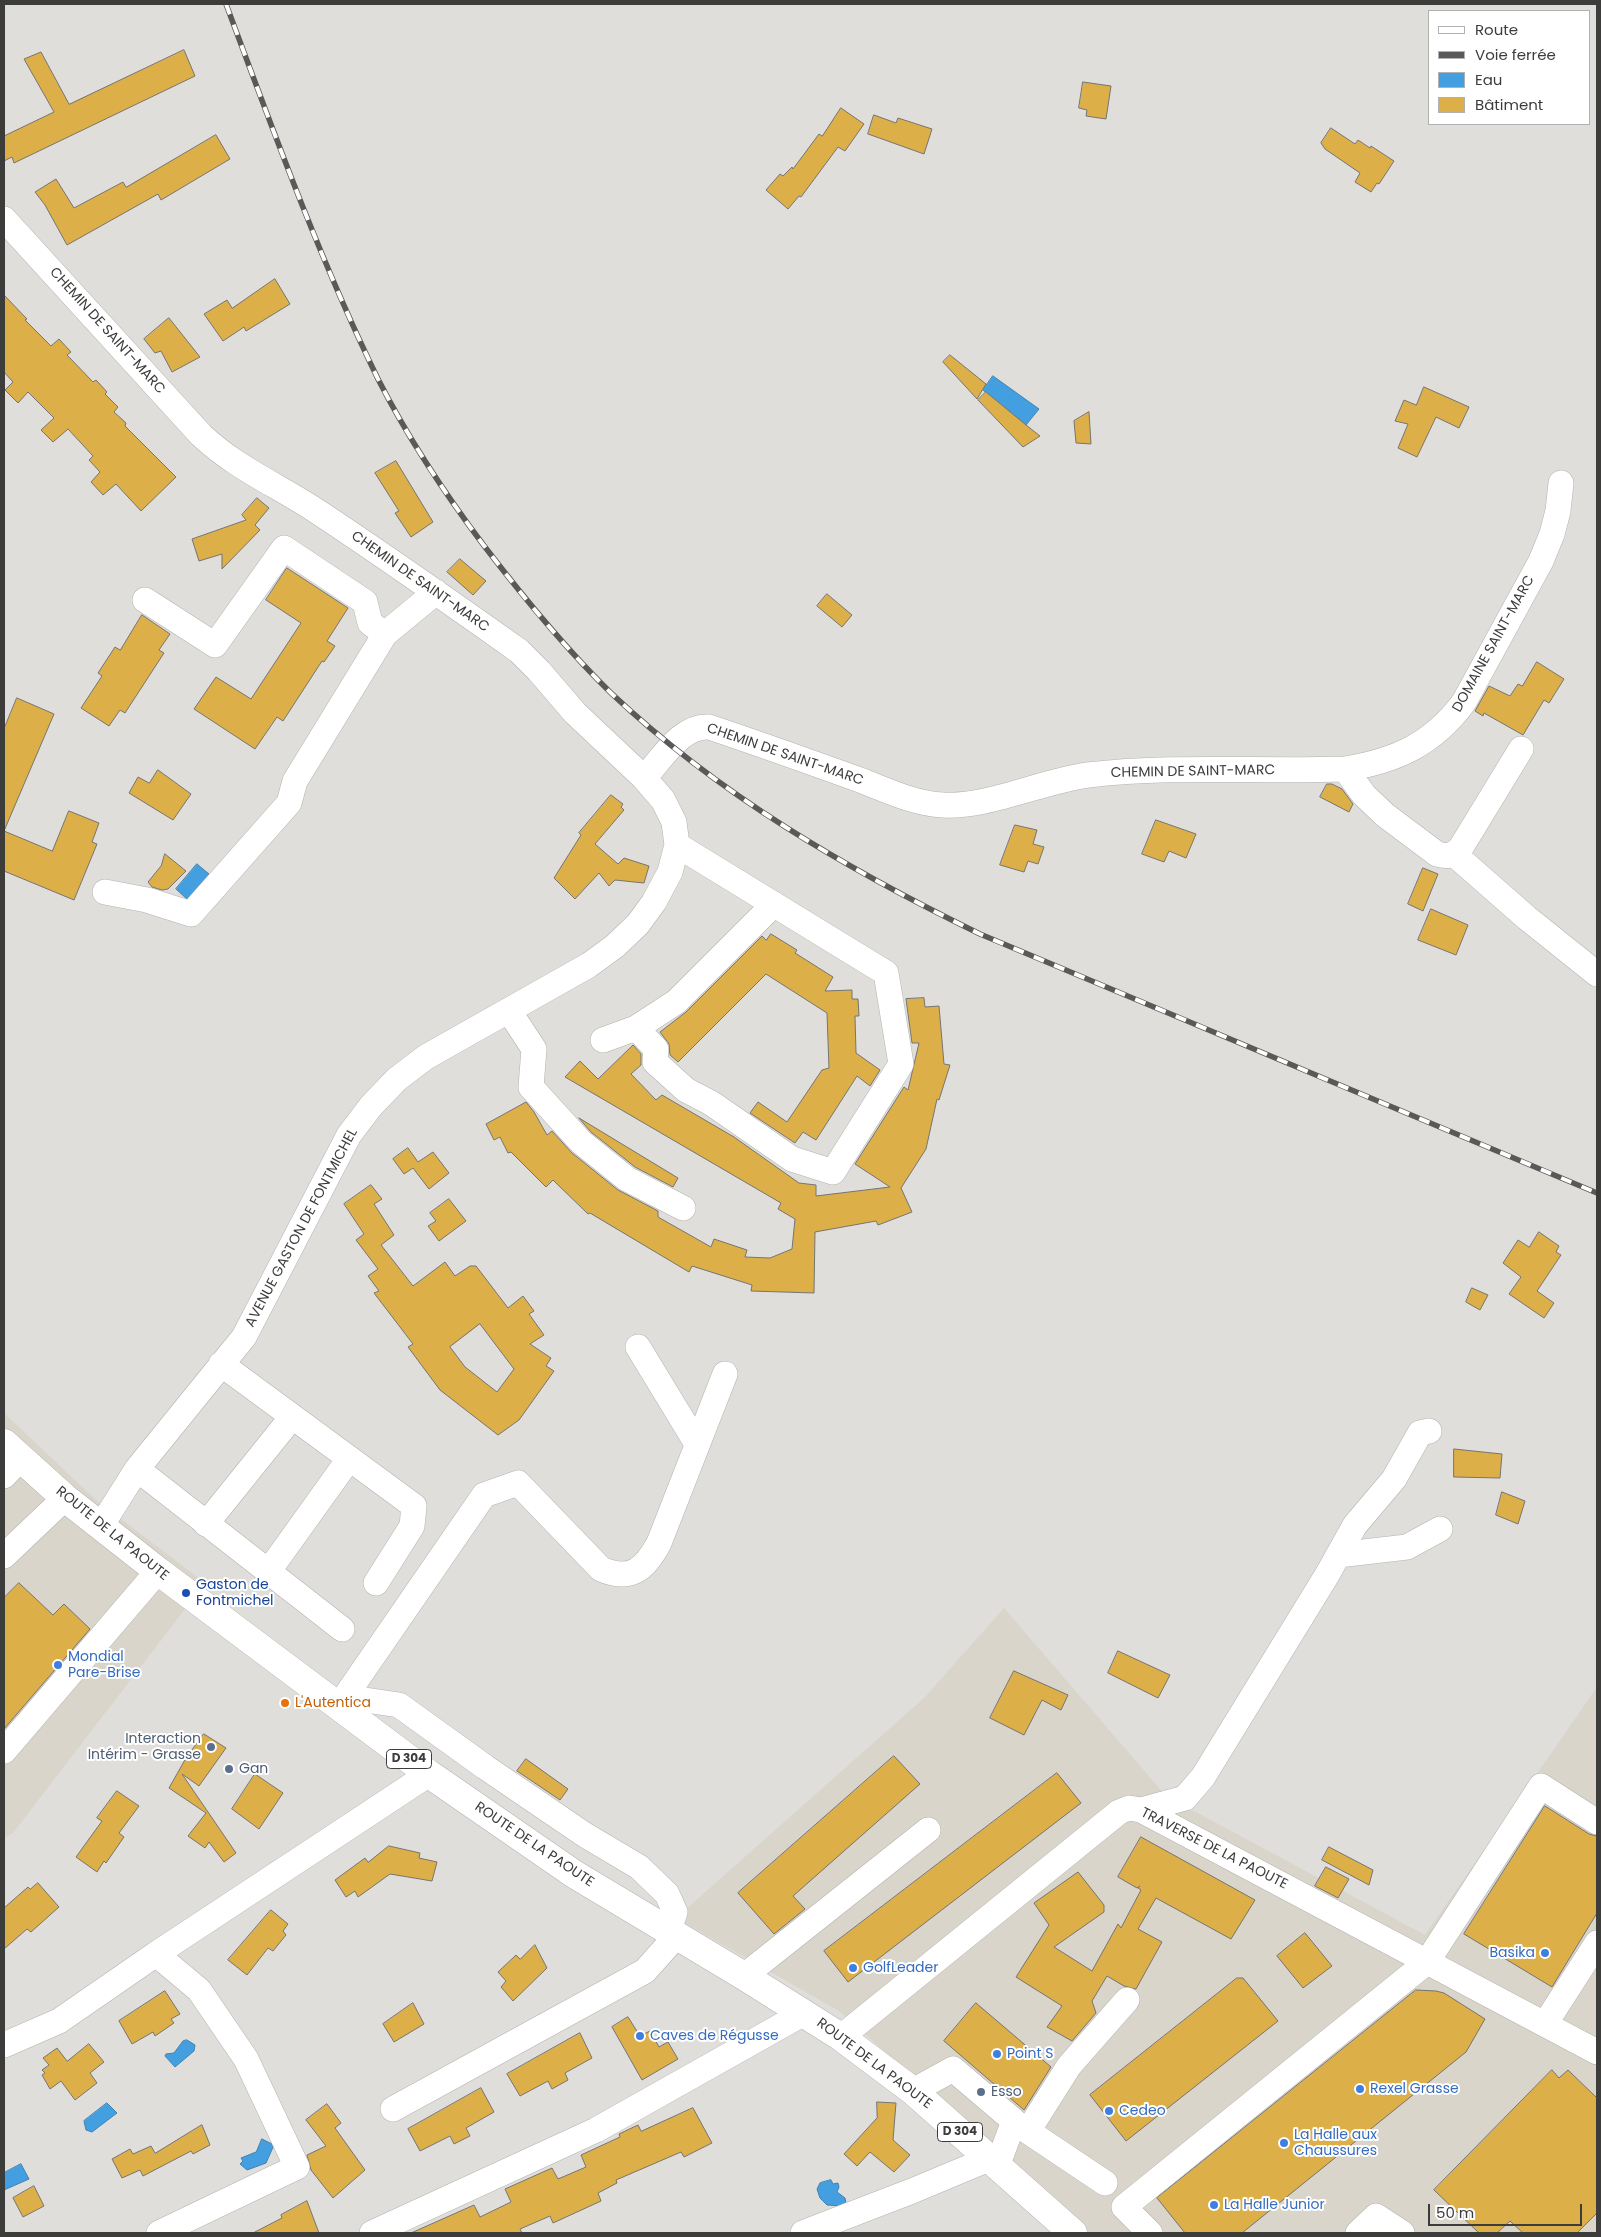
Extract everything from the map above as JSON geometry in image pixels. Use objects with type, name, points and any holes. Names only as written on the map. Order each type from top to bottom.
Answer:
[{"type":"main road","name":"ROUTE DE LA PAOUTE","points":[[9,1459],[65,1498],[158,1571],[342,1702],[429,1774],[574,1874],[673,1932],[841,2037],[913,2091],[1073,2233]]},
{"type":"street","name":"CHEMIN DE SAINT-MARC","points":[[4,219],[201,435],[222,455],[300,500],[519,651],[575,713],[644,778],[684,735],[692,729],[701,727],[710,727],[915,800],[943,805],[968,803],[1088,775],[1172,771],[1345,769]]},
{"type":"street","name":"DOMAINE SAINT-MARC","points":[[1345,769],[1369,766],[1416,748],[1451,721],[1464,702],[1541,562],[1552,534],[1558,511],[1561,483]]},
{"type":"street","points":[[145,600],[215,645],[284,548],[365,602],[370,623],[385,634]]},
{"type":"street","points":[[105,892],[147,900],[191,914],[289,803],[296,781],[385,634],[436,592]]},
{"type":"street","points":[[1345,769],[1364,796],[1385,816],[1437,854],[1446,856],[1454,854],[1460,848],[1520,749]]},
{"type":"street","name":"AVENUE GASTON DE FONTMICHEL","points":[[101,1526],[137,1469],[244,1337],[350,1135],[371,1106],[397,1079],[426,1057],[589,965],[615,946],[638,924],[654,902],[670,872],[677,845],[674,822],[663,800],[644,778]]},
{"type":"street","points":[[636,1028],[656,1049],[655,1062],[686,1090],[711,1103],[792,1159],[833,1172],[901,1064],[886,973],[677,845]]},
{"type":"street","points":[[1454,854],[1527,918],[1597,974]]},
{"type":"street","points":[[603,1040],[636,1028],[676,1002],[774,904]]},
{"type":"street","points":[[509,1010],[534,1049],[531,1087],[581,1142],[619,1173],[683,1208]]},
{"type":"street","points":[[638,1347],[697,1444]]},
{"type":"street","points":[[221,1364],[414,1506],[412,1526],[376,1583]]},
{"type":"street","points":[[342,1702],[484,1495],[518,1483],[601,1569],[615,1575],[632,1573],[649,1561],[659,1544],[725,1374]]},
{"type":"street","points":[[206,1524],[292,1417]]},
{"type":"street","points":[[1140,1810],[1185,1798],[1203,1777],[1355,1525],[1394,1479],[1420,1433],[1429,1431]]},
{"type":"street","points":[[268,1572],[349,1459]]},
{"type":"street","points":[[137,1469],[342,1629]]},
{"type":"street","points":[[4,1556],[65,1498]]},
{"type":"street","points":[[1338,1555],[1407,1547],[1440,1530]]},
{"type":"street","points":[[4,1751],[158,1571]]},
{"type":"street","points":[[342,1702],[400,1705],[585,1835],[639,1868],[667,1894],[675,1912],[673,1932],[645,1971],[393,2109]]},
{"type":"street","points":[[4,2045],[59,2021],[156,1954],[429,1774]]},
{"type":"street","points":[[1150,2233],[1124,2207],[1427,1962],[1541,1786],[1597,1822]]},
{"type":"street","name":"TRAVERSE DE LA PAOUTE","points":[[841,2037],[1119,1812],[1129,1808],[1140,1810],[1427,1962],[1528,2024],[1597,2052]]},
{"type":"street","points":[[744,1976],[928,1830]]},
{"type":"street","points":[[1528,2024],[1597,1943]]},
{"type":"street","points":[[156,1954],[199,1990],[246,2059],[298,2167],[159,2233]]},
{"type":"street","points":[[803,2233],[994,2161],[1069,2066],[1127,2000]]},
{"type":"street","points":[[372,2233],[596,2130],[804,2013]]},
{"type":"street","points":[[913,2091],[953,2069],[1021,2126],[1105,2183]]},
{"type":"street","points":[[1358,2233],[1376,2216],[1402,2233]]},
{"type":"shaded area","points":[[4,1413],[95,1499],[205,1583],[13,1833],[4,1838]]},
{"type":"shaded area","points":[[1004,1608],[1166,1796],[1425,1935],[1597,1687],[1597,2233],[1090,2233],[839,2011],[676,1918],[925,1697]]},
{"type":"water","points":[[993,376],[1039,409],[1026,425],[983,390]]},
{"type":"water","points":[[197,864],[209,874],[188,900],[176,889]]},
{"type":"water","points":[[187,2040],[195,2045],[194,2051],[175,2067],[165,2056],[166,2054],[174,2053],[183,2041]]},
{"type":"water","points":[[107,2103],[117,2113],[92,2132],[86,2130],[84,2121]]},
{"type":"water","points":[[262,2139],[274,2145],[266,2163],[247,2170],[240,2164],[243,2161],[241,2158],[256,2152]]},
{"type":"water","points":[[21,2164],[29,2179],[4,2190],[4,2173]]},
{"type":"water","points":[[831,2180],[833,2184],[838,2183],[837,2192],[845,2198],[846,2203],[842,2206],[827,2205],[820,2198],[817,2189],[820,2183]]},
{"type":"building","points":[[184,50],[195,76],[14,163],[12,157],[4,161],[4,136],[54,112],[24,59],[41,52],[69,104]]},
{"type":"building","points":[[1083,82],[1111,86],[1106,119],[1086,116],[1087,110],[1079,108]]},
{"type":"building","points":[[841,108],[864,124],[845,151],[838,147],[801,197],[799,196],[788,209],[766,190],[780,174],[783,176],[792,167],[793,169],[819,134],[822,136]]},
{"type":"building","points":[[874,115],[896,123],[898,118],[932,129],[924,154],[868,134]]},
{"type":"building","points":[[1331,128],[1355,144],[1358,140],[1394,161],[1379,184],[1377,183],[1371,192],[1355,182],[1360,173],[1325,149],[1321,143]]},
{"type":"building","points":[[216,135],[230,159],[161,200],[158,194],[67,245],[45,205],[35,192],[56,179],[74,208],[123,182],[126,187]]},
{"type":"building","points":[[275,279],[290,304],[246,331],[244,327],[223,341],[204,314],[227,300],[232,308]]},
{"type":"building","points":[[4,295],[51,346],[59,339],[71,352],[67,355],[93,382],[96,380],[107,392],[105,394],[118,407],[114,412],[126,423],[125,426],[176,477],[141,511],[116,484],[103,495],[91,482],[100,472],[89,460],[93,456],[68,429],[53,442],[41,430],[54,418],[28,392],[18,403],[5,390],[13,382],[4,372]]},
{"type":"building","points":[[169,318],[200,357],[172,372],[161,351],[155,353],[144,339]]},
{"type":"building","points":[[950,355],[986,384],[977,399],[943,362]]},
{"type":"building","points":[[1424,387],[1469,407],[1459,428],[1436,417],[1417,457],[1398,448],[1408,424],[1395,421],[1404,400],[1416,405]]},
{"type":"building","points":[[986,392],[1040,436],[1023,447],[978,400]]},
{"type":"building","points":[[1089,412],[1091,444],[1076,443],[1074,421]]},
{"type":"building","points":[[396,461],[433,522],[411,537],[395,513],[399,511],[375,473]]},
{"type":"building","points":[[257,498],[269,508],[255,525],[260,530],[222,569],[222,554],[199,561],[192,539],[246,520],[242,515]]},
{"type":"building","points":[[460,559],[486,581],[473,595],[447,572]]},
{"type":"building","points":[[287,568],[348,608],[327,641],[335,646],[324,662],[322,661],[283,721],[277,717],[255,749],[194,709],[216,677],[251,699],[301,623],[266,600]]},
{"type":"building","points":[[827,594],[852,615],[842,627],[817,606]]},
{"type":"building","points":[[142,615],[170,634],[159,650],[164,653],[125,713],[120,710],[109,726],[81,708],[102,676],[98,673],[115,647],[120,650]]},
{"type":"building","points":[[1537,662],[1564,679],[1549,703],[1544,700],[1523,735],[1484,713],[1483,716],[1475,711],[1489,686],[1510,696],[1518,684],[1522,686]]},
{"type":"building","points":[[17,698],[54,714],[4,831],[4,729]]},
{"type":"building","points":[[158,770],[191,794],[173,820],[129,793],[138,777],[149,783]]},
{"type":"building","points":[[1327,784],[1332,784],[1342,789],[1353,804],[1349,812],[1320,797]]},
{"type":"building","points":[[611,795],[623,804],[621,807],[624,810],[595,844],[618,864],[624,858],[649,866],[644,883],[615,880],[609,886],[599,873],[575,899],[554,878],[581,835],[579,833]]},
{"type":"building","points":[[69,811],[99,823],[92,842],[97,844],[74,900],[4,871],[4,831],[52,851]]},
{"type":"building","points":[[1156,820],[1196,834],[1186,858],[1169,851],[1164,862],[1142,854]]},
{"type":"building","points":[[1015,825],[1037,830],[1033,844],[1044,847],[1038,864],[1028,861],[1024,872],[1000,865]]},
{"type":"building","points":[[165,854],[186,871],[168,889],[162,890],[152,887],[148,882],[161,866]]},
{"type":"building","points":[[1423,868],[1438,874],[1423,911],[1408,904]]},
{"type":"building","points":[[1431,909],[1468,925],[1456,955],[1418,940]]},
{"type":"building","points":[[771,934],[797,950],[795,953],[833,977],[825,991],[852,990],[852,999],[858,999],[859,1016],[855,1016],[856,1053],[880,1070],[870,1086],[857,1076],[816,1140],[803,1132],[795,1143],[750,1113],[758,1102],[787,1122],[822,1070],[829,1068],[827,1013],[766,974],[678,1062],[670,1055],[669,1044],[660,1032],[686,1012],[762,936],[766,940]]},
{"type":"building","points":[[924,998],[925,1007],[939,1006],[944,1064],[950,1065],[939,1100],[937,1099],[926,1149],[901,1188],[912,1212],[878,1225],[876,1221],[815,1232],[814,1293],[751,1291],[752,1285],[692,1266],[689,1272],[590,1213],[588,1214],[553,1180],[546,1187],[511,1152],[508,1153],[500,1137],[494,1140],[486,1124],[526,1102],[547,1135],[552,1131],[572,1153],[618,1190],[658,1211],[658,1217],[711,1247],[714,1239],[747,1250],[745,1257],[770,1258],[792,1249],[795,1219],[778,1209],[781,1203],[565,1077],[580,1061],[598,1079],[633,1045],[641,1054],[641,1065],[631,1074],[656,1100],[662,1095],[734,1137],[799,1183],[816,1185],[816,1196],[890,1187],[855,1164],[904,1087],[908,1090],[919,1043],[912,1043],[906,999]]},
{"type":"building","points":[[579,1118],[678,1178],[673,1187],[635,1167],[591,1132]]},
{"type":"building","points":[[408,1148],[418,1162],[433,1152],[449,1173],[429,1189],[413,1168],[404,1174],[393,1159]]},
{"type":"building","points":[[371,1185],[382,1199],[374,1204],[394,1235],[381,1245],[413,1286],[445,1262],[455,1276],[470,1266],[476,1266],[508,1308],[523,1296],[534,1311],[529,1314],[544,1335],[530,1344],[551,1358],[546,1366],[554,1371],[519,1420],[498,1435],[440,1390],[408,1347],[413,1344],[374,1293],[379,1291],[368,1276],[378,1269],[356,1240],[364,1234],[344,1204]],"holes":[[[480,1324],[514,1369],[497,1392],[465,1367],[450,1347]]]},
{"type":"building","points":[[449,1199],[466,1221],[439,1241],[428,1226],[436,1221],[430,1213]]},
{"type":"building","points":[[1539,1232],[1559,1246],[1556,1252],[1561,1255],[1537,1291],[1554,1303],[1544,1318],[1509,1294],[1521,1277],[1503,1263],[1518,1240],[1529,1247]]},
{"type":"building","points":[[1472,1288],[1488,1295],[1480,1310],[1466,1302]]},
{"type":"building","points":[[1454,1449],[1502,1454],[1500,1478],[1454,1477]]},
{"type":"building","points":[[1502,1492],[1525,1501],[1518,1524],[1496,1515]]},
{"type":"building","points":[[19,1583],[53,1615],[64,1604],[90,1629],[4,1729],[4,1598]]},
{"type":"building","points":[[1118,1651],[1170,1675],[1158,1698],[1108,1673]]},
{"type":"building","points":[[1014,1671],[1068,1695],[1061,1710],[1042,1700],[1024,1735],[990,1718]]},
{"type":"building","points":[[204,1734],[226,1748],[199,1786],[182,1774],[236,1853],[224,1862],[209,1842],[205,1848],[188,1836],[206,1813],[169,1788],[186,1758]]},
{"type":"building","points":[[894,1756],[920,1784],[793,1896],[805,1909],[774,1934],[738,1893]]},
{"type":"building","points":[[526,1759],[568,1789],[560,1800],[517,1771]]},
{"type":"building","points":[[1057,1773],[1081,1803],[848,1982],[824,1951]]},
{"type":"building","points":[[255,1774],[283,1793],[259,1829],[232,1809]]},
{"type":"building","points":[[117,1791],[139,1806],[119,1833],[124,1837],[106,1863],[104,1861],[97,1872],[76,1857],[102,1821],[97,1818]]},
{"type":"building","points":[[1545,1806],[1589,1834],[1597,1836],[1597,1913],[1552,1987],[1464,1934]]},
{"type":"building","points":[[1141,1837],[1255,1900],[1231,1939],[1156,1898],[1138,1929],[1162,1942],[1136,1989],[1124,1986],[1107,1976],[1092,2001],[1096,2013],[1072,2041],[1047,2027],[1062,2006],[1016,1977],[1049,1925],[1034,1903],[1078,1872],[1104,1905],[1104,1912],[1054,1947],[1092,1971],[1118,1924],[1121,1928],[1141,1890],[1138,1888],[1140,1886],[1137,1888],[1118,1877]]},
{"type":"building","points":[[389,1846],[420,1853],[419,1858],[437,1862],[432,1881],[390,1874],[358,1897],[355,1891],[346,1897],[335,1880],[365,1858],[368,1862]]},
{"type":"building","points":[[1329,1847],[1373,1870],[1369,1885],[1322,1860]]},
{"type":"building","points":[[1326,1867],[1349,1879],[1338,1898],[1315,1886]]},
{"type":"building","points":[[38,1883],[59,1907],[31,1932],[27,1929],[4,1949],[4,1908],[28,1887],[30,1889]]},
{"type":"building","points":[[271,1910],[288,1924],[283,1931],[286,1935],[273,1951],[268,1948],[247,1975],[228,1960]]},
{"type":"building","points":[[1305,1933],[1332,1966],[1303,1988],[1277,1956]]},
{"type":"building","points":[[535,1945],[547,1968],[513,2001],[501,1987],[506,1981],[498,1972],[516,1955],[520,1959]]},
{"type":"building","points":[[1237,1978],[1243,1978],[1278,2021],[1126,2141],[1090,2095]]},
{"type":"building","points":[[1416,1990],[1444,1993],[1485,2019],[1466,2052],[1242,2233],[1185,2233],[1157,2198]]},
{"type":"building","points":[[165,1991],[180,2014],[171,2019],[174,2023],[155,2036],[153,2032],[132,2044],[119,2021]]},
{"type":"building","points":[[413,2003],[424,2024],[394,2042],[383,2024]]},
{"type":"building","name":"Point S","points":[[976,2003],[1051,2067],[1024,2110],[944,2041]]},
{"type":"building","points":[[628,2017],[640,2036],[650,2031],[659,2047],[668,2042],[678,2059],[642,2080],[612,2027]]},
{"type":"building","points":[[580,2033],[592,2058],[565,2073],[568,2080],[552,2089],[548,2081],[520,2096],[507,2074]]},
{"type":"building","points":[[89,2044],[104,2062],[90,2073],[97,2083],[75,2100],[61,2081],[50,2089],[42,2075],[45,2073],[42,2070],[49,2065],[43,2058],[57,2048],[67,2061]]},
{"type":"building","points":[[1552,2070],[1559,2078],[1568,2070],[1597,2098],[1597,2213],[1577,2233],[1523,2233],[1510,2221],[1497,2233],[1479,2233],[1434,2190]]},
{"type":"building","points":[[481,2088],[494,2112],[466,2128],[470,2136],[454,2144],[450,2136],[420,2151],[408,2129]]},
{"type":"building","points":[[877,2102],[896,2103],[893,2140],[910,2155],[894,2172],[870,2152],[857,2166],[844,2154],[877,2118]]},
{"type":"building","points":[[327,2104],[341,2123],[335,2128],[365,2170],[333,2198],[311,2170],[307,2155],[326,2146],[306,2120]]},
{"type":"building","points":[[693,2108],[712,2143],[684,2157],[681,2152],[616,2180],[617,2183],[598,2193],[601,2201],[553,2223],[550,2216],[520,2229],[522,2233],[411,2233],[474,2205],[480,2217],[511,2202],[505,2189],[552,2168],[558,2179],[586,2167],[581,2155],[620,2137],[619,2134],[638,2125],[641,2131]]},
{"type":"building","points":[[202,2125],[210,2145],[193,2154],[191,2151],[143,2176],[140,2170],[122,2178],[112,2159],[130,2149],[133,2154],[151,2146],[155,2153]]},
{"type":"building","points":[[34,2186],[44,2206],[23,2217],[13,2198]]},
{"type":"building","points":[[307,2201],[319,2233],[253,2233],[282,2218],[281,2215]]},
{"type":"railway","points":[[226,4],[316,240],[356,333],[402,423],[456,507],[530,604],[594,676],[652,730],[740,797],[786,827],[881,883],[980,934],[1597,1193]]},
{"type":"place","name":"Gaston de Fontmichel","points":[[186,1593]]},
{"type":"place","name":"Mondial Pare-Brise","points":[[58,1665]]},
{"type":"place","name":"L'Autentica","points":[[285,1703]]},
{"type":"place","name":"Interaction Intérim - Grasse","points":[[211,1747]]},
{"type":"place","name":"Gan","points":[[229,1769]]},
{"type":"place","name":"Basika","points":[[1545,1953]]},
{"type":"place","name":"GolfLeader","points":[[853,1968]]},
{"type":"place","name":"Caves de Régusse","points":[[640,2036]]},
{"type":"place","name":"Point S","points":[[997,2054]]},
{"type":"place","name":"Rexel Grasse","points":[[1360,2089]]},
{"type":"place","name":"Esso","points":[[981,2092]]},
{"type":"place","name":"Cedeo","points":[[1109,2111]]},
{"type":"place","name":"La Halle aux Chaussures","points":[[1284,2143]]},
{"type":"place","name":"La Halle Junior","points":[[1214,2205]]}]
